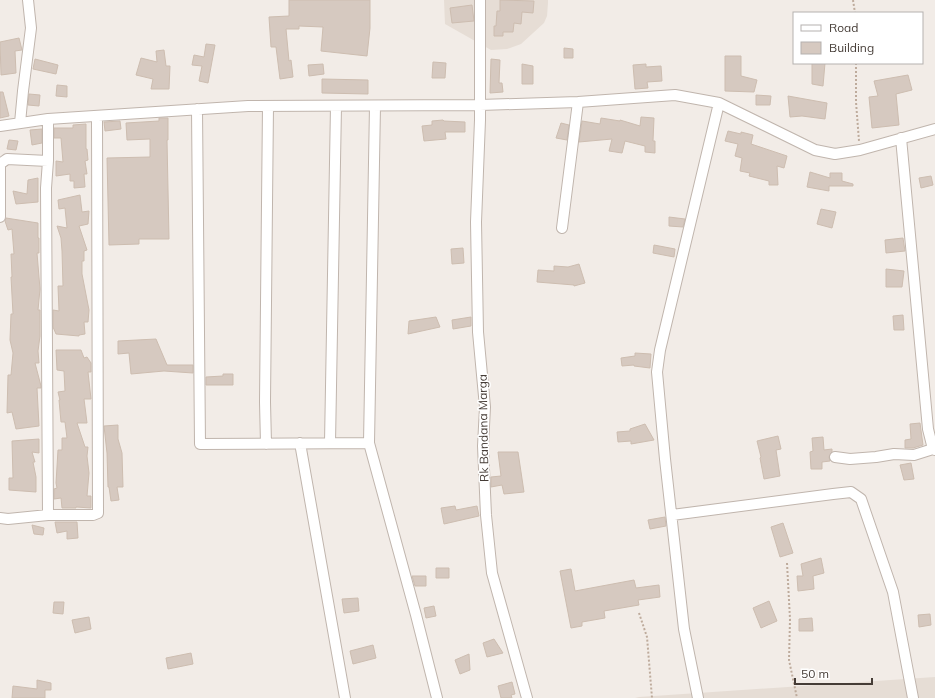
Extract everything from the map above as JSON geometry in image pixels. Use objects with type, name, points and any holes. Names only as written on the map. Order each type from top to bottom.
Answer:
[{"type":"street","points":[[20,122],[31,28],[28,0]]},
{"type":"street","name":"Rk Bandana Marga","points":[[480,0],[480,120],[476,222],[478,332],[485,406],[484,446],[486,515],[492,573],[527,698]]},
{"type":"street","points":[[0,126],[48,119],[197,109],[268,106],[480,105],[578,102],[675,95],[719,103],[815,150],[835,154],[860,150],[935,129]]},
{"type":"street","points":[[562,228],[578,102]]},
{"type":"street","points":[[698,698],[684,629],[657,372],[660,350],[719,103]]},
{"type":"street","points":[[266,444],[264,402],[268,106]]},
{"type":"street","points":[[330,443],[336,106]]},
{"type":"street","points":[[375,106],[370,443],[437,698]]},
{"type":"street","points":[[197,109],[200,444],[370,443]]},
{"type":"street","points":[[0,518],[93,515],[98,513],[97,116]]},
{"type":"street","points":[[48,119],[46,224],[48,516]]},
{"type":"street","points":[[835,457],[850,459],[894,454],[914,455],[934,450],[928,429],[901,138]]},
{"type":"street","points":[[0,217],[0,164],[7,159],[48,160]]},
{"type":"street","points":[[300,443],[345,698]]},
{"type":"street","points":[[672,515],[852,492],[861,499],[893,592],[913,698]]},
{"type":"path","points":[[853,0],[854,12]]},
{"type":"path","points":[[856,64],[856,102],[860,150]]},
{"type":"path","points":[[787,564],[790,619],[789,660],[797,698]]},
{"type":"path","points":[[639,612],[646,637],[652,698]]},
{"type":"shaded area","points":[[444,0],[548,0],[547,16],[544,23],[521,44],[507,49],[491,50],[445,24]]},
{"type":"shaded area","points":[[935,677],[935,698],[635,698],[639,697]]},
{"type":"building","points":[[289,0],[370,0],[370,28],[367,56],[321,51],[323,27],[299,26],[299,29],[286,29],[289,61],[291,60],[293,77],[280,79],[276,47],[271,47],[269,17],[289,16]]},
{"type":"building","points":[[500,0],[534,1],[533,13],[522,12],[521,24],[514,23],[513,32],[503,32],[503,36],[494,36],[497,11],[500,11]]},
{"type":"building","points":[[472,5],[474,21],[452,23],[450,8]]},
{"type":"building","points":[[19,38],[22,50],[15,51],[16,73],[1,75],[0,42]]},
{"type":"building","points":[[206,44],[215,45],[208,83],[199,81],[202,66],[192,65],[194,55],[204,57]]},
{"type":"building","points":[[564,48],[573,49],[573,58],[564,58]]},
{"type":"building","points":[[164,50],[166,66],[170,66],[169,89],[151,89],[153,79],[136,75],[141,58],[157,62],[156,51]]},
{"type":"building","points":[[725,56],[741,56],[741,76],[757,80],[754,92],[725,91]]},
{"type":"building","points":[[35,59],[58,65],[56,74],[33,69]]},
{"type":"building","points":[[491,59],[500,60],[499,83],[502,83],[503,92],[490,93]]},
{"type":"building","points":[[433,62],[446,63],[445,78],[432,78]]},
{"type":"building","points":[[323,64],[324,74],[309,76],[308,65]]},
{"type":"building","points":[[522,64],[533,66],[533,84],[522,84]]},
{"type":"building","points":[[646,64],[646,67],[661,66],[662,81],[647,82],[648,88],[635,89],[633,65]]},
{"type":"building","points":[[812,64],[825,64],[823,86],[812,84]]},
{"type":"building","points":[[908,75],[912,90],[896,94],[899,125],[872,128],[869,97],[878,96],[874,81]]},
{"type":"building","points":[[322,79],[368,80],[368,94],[322,93]]},
{"type":"building","points":[[57,85],[67,86],[67,97],[56,96]]},
{"type":"building","points":[[0,92],[3,92],[9,116],[0,118]]},
{"type":"building","points":[[29,94],[40,95],[39,106],[28,105]]},
{"type":"building","points":[[756,95],[771,96],[770,105],[756,105]]},
{"type":"building","points":[[788,96],[827,103],[825,119],[802,116],[790,117]]},
{"type":"building","points":[[641,117],[654,118],[653,141],[655,141],[655,153],[645,152],[645,146],[625,141],[622,153],[609,151],[612,139],[579,142],[582,121],[600,124],[601,118],[620,120],[640,126]]},
{"type":"building","points":[[159,118],[168,118],[169,239],[139,239],[139,244],[109,245],[107,158],[150,157],[150,139],[127,140],[126,123],[159,121]]},
{"type":"building","points":[[443,120],[465,122],[465,132],[445,132],[446,139],[424,141],[422,126],[432,125],[432,121]]},
{"type":"building","points":[[120,121],[121,129],[105,131],[104,122]]},
{"type":"building","points":[[561,123],[569,125],[567,140],[556,138]]},
{"type":"building","points":[[86,124],[86,149],[88,160],[85,161],[87,174],[84,174],[85,187],[74,188],[74,181],[70,181],[70,174],[56,176],[56,161],[63,162],[61,138],[54,138],[54,128],[73,128],[73,125]]},
{"type":"building","points":[[42,129],[42,143],[32,145],[30,130]]},
{"type":"building","points":[[728,131],[753,135],[751,144],[787,156],[784,168],[777,166],[778,185],[769,185],[769,181],[749,176],[750,173],[740,171],[742,158],[735,156],[738,144],[725,141]]},
{"type":"building","points":[[9,140],[18,141],[16,150],[7,149]]},
{"type":"building","points":[[810,172],[830,178],[830,173],[842,173],[842,181],[853,184],[853,186],[829,186],[829,191],[807,187]]},
{"type":"building","points":[[931,176],[933,185],[921,188],[919,178]]},
{"type":"building","points":[[38,178],[38,202],[16,204],[13,191],[27,194],[28,180]]},
{"type":"building","points":[[80,195],[82,212],[89,211],[88,224],[79,226],[87,250],[84,251],[82,274],[89,310],[88,322],[84,322],[85,334],[79,336],[56,334],[53,327],[53,310],[59,311],[58,286],[63,286],[61,238],[57,226],[67,228],[65,208],[59,209],[58,200]]},
{"type":"building","points":[[821,209],[836,212],[832,228],[817,224]]},
{"type":"building","points":[[669,217],[685,219],[683,227],[669,226]]},
{"type":"building","points":[[6,218],[38,223],[39,238],[39,253],[37,253],[40,289],[38,310],[40,310],[40,336],[38,351],[39,363],[35,363],[41,386],[41,388],[37,388],[39,426],[16,429],[12,412],[7,413],[8,375],[11,375],[13,353],[10,340],[11,314],[13,314],[11,254],[14,254],[12,229],[8,230],[5,221]]},
{"type":"building","points":[[903,238],[905,251],[886,253],[885,240]]},
{"type":"building","points":[[654,245],[675,249],[674,257],[653,253]]},
{"type":"building","points":[[463,248],[464,263],[452,264],[451,249]]},
{"type":"building","points":[[579,264],[585,283],[574,286],[537,282],[538,270],[554,271],[554,266],[568,267]]},
{"type":"building","points":[[886,269],[904,271],[902,287],[886,287]]},
{"type":"building","points":[[903,315],[904,330],[894,330],[893,316]]},
{"type":"building","points":[[436,317],[440,327],[408,334],[409,321]]},
{"type":"building","points":[[471,317],[471,326],[453,329],[452,320]]},
{"type":"building","points":[[156,339],[167,365],[193,365],[193,373],[164,371],[131,374],[129,353],[118,354],[118,341]]},
{"type":"building","points":[[56,350],[81,350],[84,358],[87,357],[91,363],[91,372],[88,372],[91,399],[84,399],[87,423],[77,423],[85,447],[88,447],[87,456],[89,473],[87,496],[91,496],[91,508],[62,508],[61,498],[54,499],[54,489],[57,488],[58,450],[62,450],[62,438],[67,438],[65,422],[61,422],[58,392],[65,391],[64,371],[57,370]]},
{"type":"building","points":[[635,353],[651,354],[650,368],[634,365],[622,366],[621,358],[635,356]]},
{"type":"building","points":[[223,374],[233,374],[233,385],[206,385],[206,377],[223,376]]},
{"type":"building","points":[[920,423],[923,445],[913,448],[905,448],[905,440],[911,439],[910,424]]},
{"type":"building","points":[[645,424],[654,440],[631,444],[631,441],[618,442],[617,432],[630,431],[630,429]]},
{"type":"building","points":[[118,425],[118,439],[122,453],[123,487],[117,487],[119,500],[111,501],[108,487],[107,453],[104,426]]},
{"type":"building","points":[[778,436],[781,449],[776,450],[780,476],[764,479],[757,441]]},
{"type":"building","points":[[823,437],[824,450],[832,449],[829,457],[830,461],[822,462],[822,469],[811,469],[810,452],[813,451],[812,438]]},
{"type":"building","points":[[39,439],[39,453],[32,452],[35,462],[33,462],[36,477],[36,492],[9,490],[9,478],[13,478],[12,441]]},
{"type":"building","points":[[498,452],[518,452],[524,492],[504,494],[502,485],[491,487],[491,477],[501,476]]},
{"type":"building","points":[[911,463],[914,479],[904,480],[900,465]]},
{"type":"building","points":[[455,506],[456,510],[477,506],[479,516],[444,524],[441,508]]},
{"type":"building","points":[[665,517],[666,526],[650,529],[648,520]]},
{"type":"building","points":[[55,522],[77,522],[78,538],[67,539],[67,531],[57,533]]},
{"type":"building","points":[[783,523],[793,553],[780,557],[771,527]]},
{"type":"building","points":[[32,525],[44,528],[43,535],[34,534]]},
{"type":"building","points":[[821,558],[824,573],[813,576],[814,589],[798,591],[797,576],[803,576],[801,564]]},
{"type":"building","points":[[436,568],[449,568],[449,578],[436,578]]},
{"type":"building","points":[[571,569],[575,591],[634,580],[636,588],[659,585],[660,597],[638,600],[639,605],[604,611],[605,618],[582,622],[582,626],[571,628],[560,571]]},
{"type":"building","points":[[412,576],[426,576],[426,586],[415,586]]},
{"type":"building","points":[[358,598],[359,611],[344,613],[342,599]]},
{"type":"building","points":[[769,601],[777,621],[761,628],[753,608]]},
{"type":"building","points":[[54,602],[64,602],[63,614],[53,613]]},
{"type":"building","points":[[434,606],[436,616],[426,618],[424,608]]},
{"type":"building","points":[[930,614],[931,625],[919,627],[918,615]]},
{"type":"building","points":[[89,617],[91,629],[75,633],[72,620]]},
{"type":"building","points":[[812,618],[813,631],[799,631],[799,619]]},
{"type":"building","points":[[494,639],[503,653],[487,657],[483,643]]},
{"type":"building","points":[[373,645],[376,658],[353,664],[350,651]]},
{"type":"building","points":[[191,653],[193,664],[168,669],[166,658]]},
{"type":"building","points":[[469,654],[470,670],[460,674],[455,660]]},
{"type":"building","points":[[37,680],[51,683],[51,690],[45,690],[45,698],[12,698],[13,686],[37,689]]},
{"type":"building","points":[[512,682],[515,694],[511,695],[512,698],[501,698],[498,686]]}]
